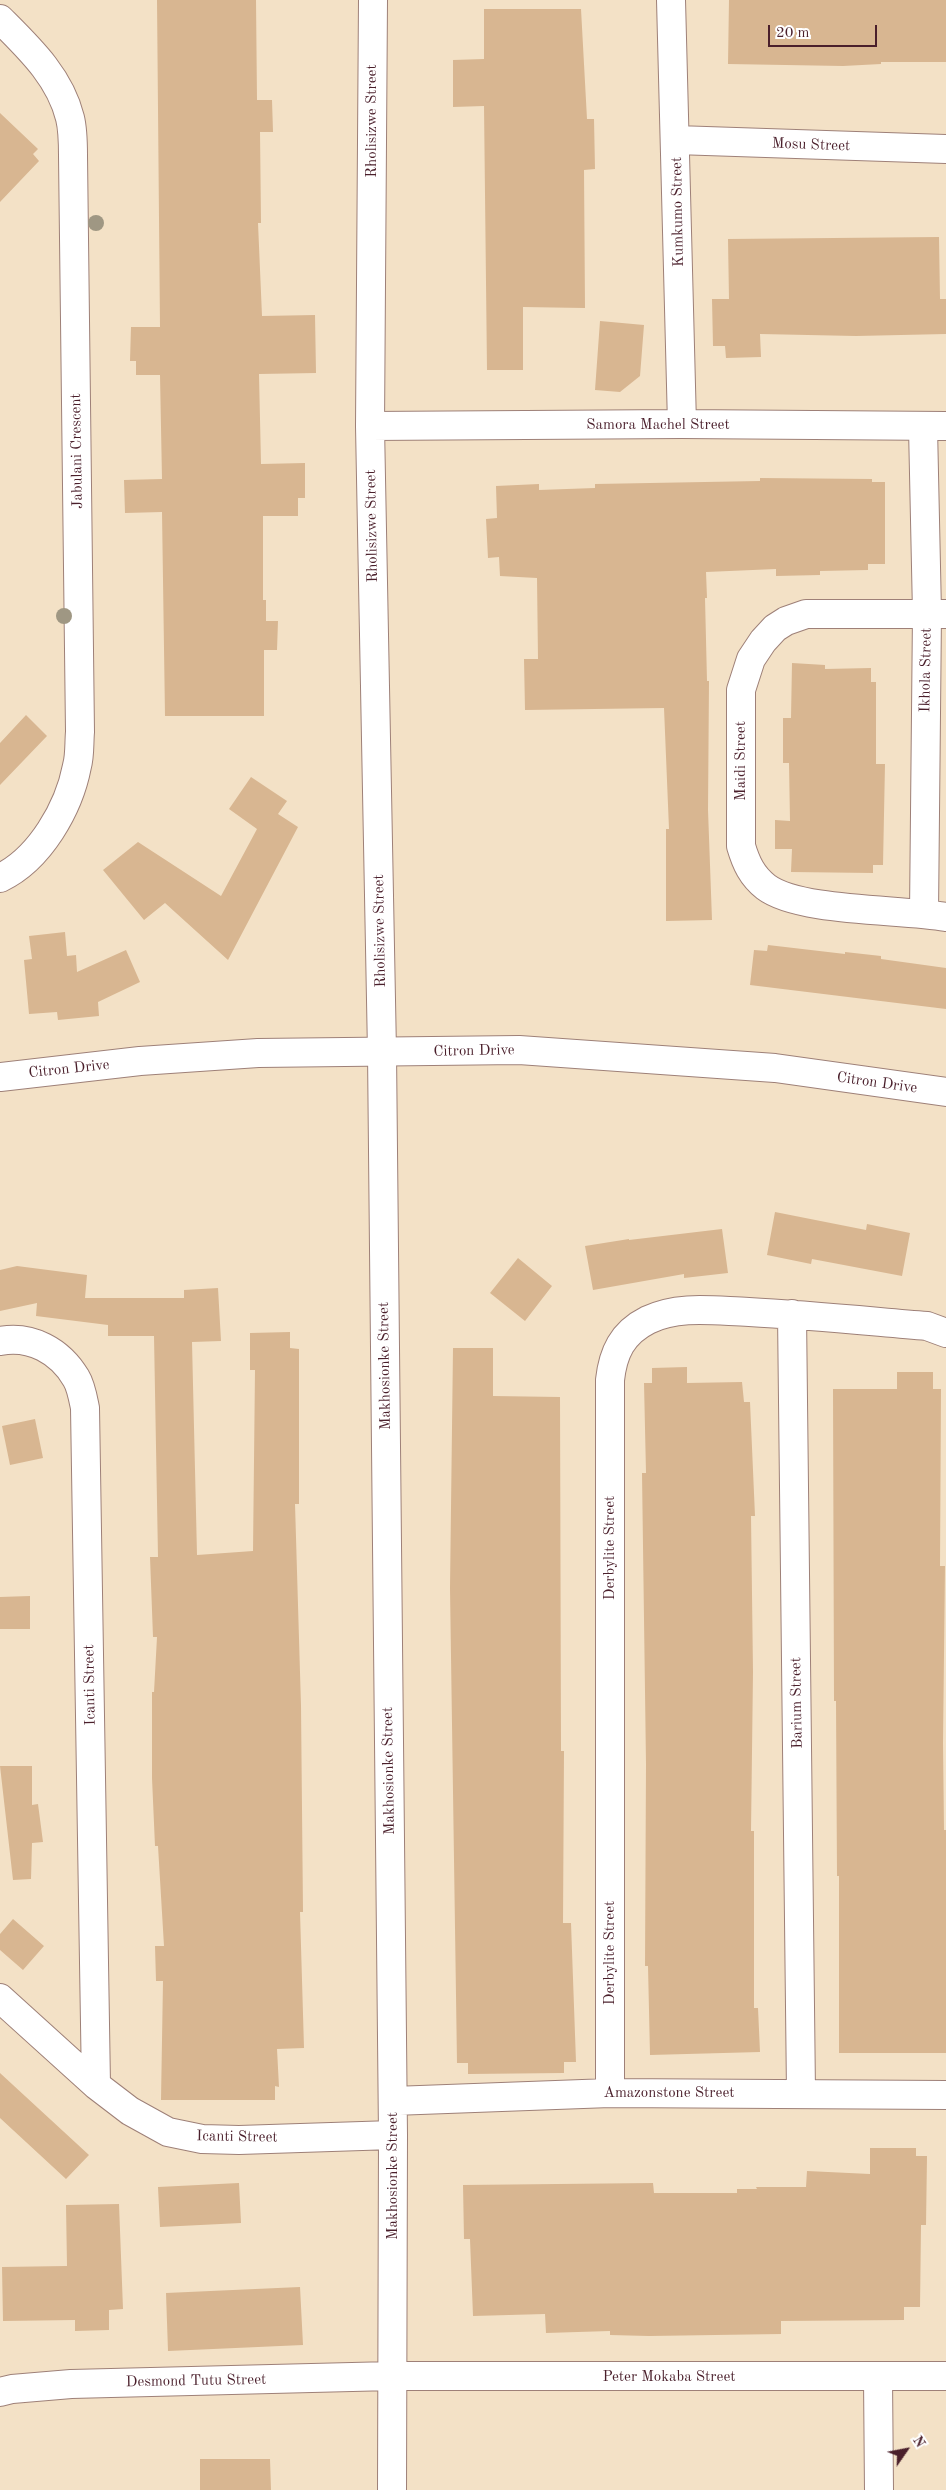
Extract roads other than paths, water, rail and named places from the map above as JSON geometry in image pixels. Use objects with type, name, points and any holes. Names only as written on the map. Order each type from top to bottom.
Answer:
[{"type":"street","name":"Rholisizwe Street","points":[[372,0],[370,426],[382,1052]]},
{"type":"street","name":"Kumkumo Street","points":[[671,0],[682,424]]},
{"type":"street","name":"Jabulani Crescent","points":[[0,19],[43,64],[61,91],[71,119],[80,732],[78,766],[69,798],[49,832],[31,854],[11,872],[0,878]]},
{"type":"street","name":"Mosu Street","points":[[676,140],[946,149]]},
{"type":"street","name":"Samora Machel Street","points":[[370,426],[682,424],[935,426]]},
{"type":"street","name":"Ikhola Street","points":[[935,426],[935,915]]},
{"type":"street","name":"Maidi Street","points":[[935,915],[805,903],[768,888],[756,878],[746,864],[741,846],[741,690],[751,659],[775,628],[786,621],[806,614],[830,612],[936,614]]},
{"type":"street","name":"Citron Drive","points":[[0,1076],[140,1061],[258,1053],[529,1051],[775,1068],[946,1092]]},
{"type":"street","name":"Makhosionke Street","points":[[382,1052],[393,2101],[392,2490]]},
{"type":"street","name":"Derbylite Street","points":[[610,2093],[610,1380],[612,1359],[625,1336],[647,1321],[671,1311],[696,1310],[792,1314],[926,1326],[946,1333]]},
{"type":"street","name":"Barium Street","points":[[792,1314],[801,2093]]},
{"type":"street","name":"Icanti Street","points":[[0,1341],[32,1341],[58,1355],[78,1379],[85,1408],[96,2084]]},
{"type":"street","name":"Icanti Street","points":[[0,1998],[96,2084],[130,2110],[168,2132],[202,2139],[238,2140],[393,2135]]},
{"type":"street","name":"Amazonstone Street","points":[[393,2101],[610,2093],[946,2095]]},
{"type":"street","name":"Peter Mokaba Street","points":[[392,2376],[878,2378],[946,2376]]},
{"type":"street","name":"Desmond Tutu Street","points":[[0,2392],[12,2389],[71,2384],[392,2376]]},
{"type":"street","points":[[878,2378],[879,2490]]}]
